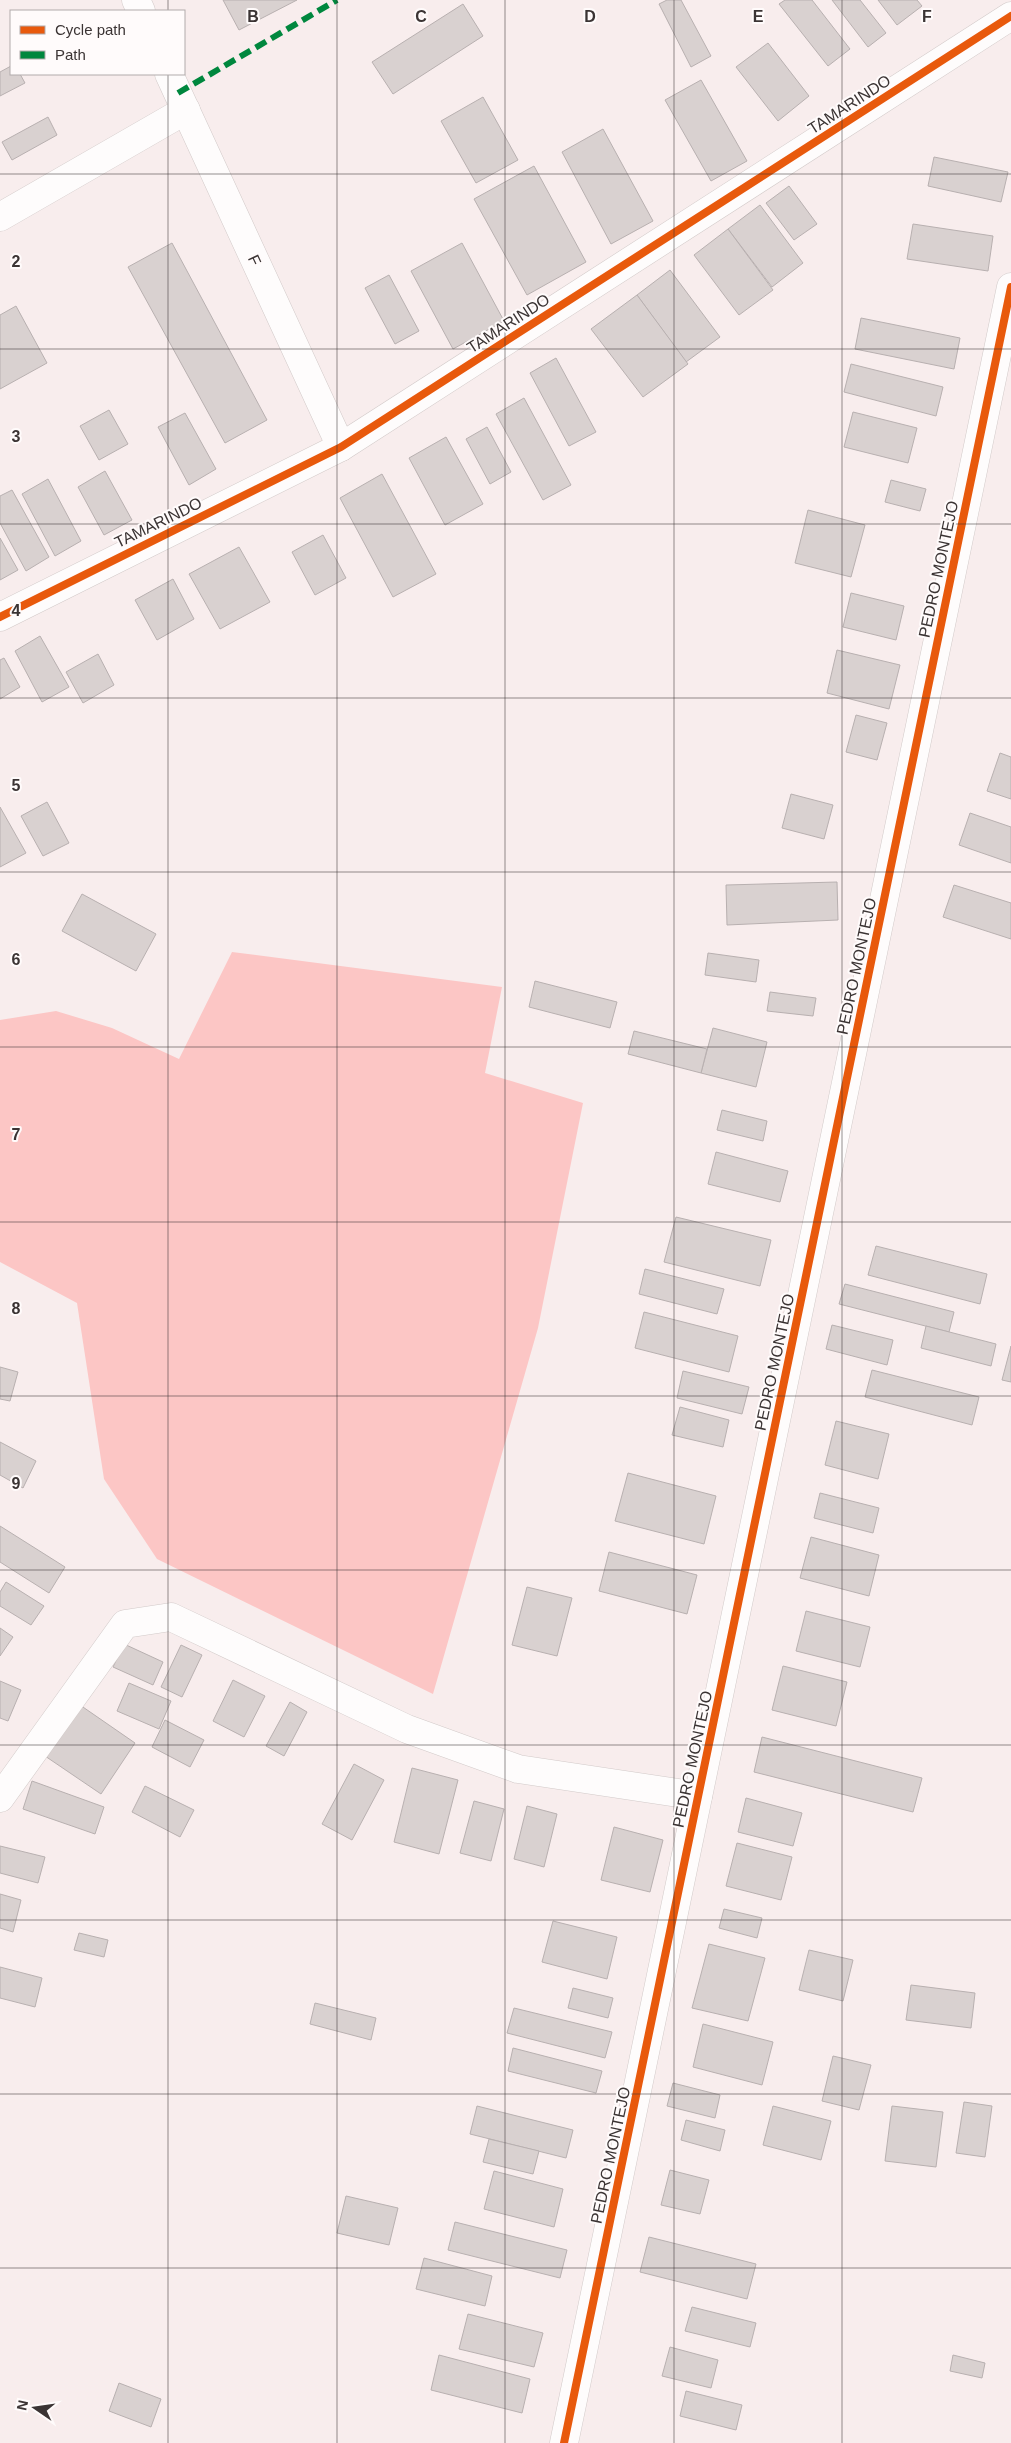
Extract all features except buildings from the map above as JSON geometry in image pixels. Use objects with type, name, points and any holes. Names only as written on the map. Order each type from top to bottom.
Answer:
[{"type":"street","name":"TAMARINDO","points":[[0,617],[342,447],[1011,16]]},
{"type":"street","name":"F","points":[[169,75],[342,447]]},
{"type":"street","points":[[0,217],[186,110]]},
{"type":"street","name":"PEDRO MONTEJO","points":[[564,2443],[1011,287]]},
{"type":"street","points":[[0,1798],[125,1624],[171,1617],[407,1729],[518,1769],[698,1796]]},
{"type":"shaded area","points":[[232,952],[502,987],[485,1073],[583,1103],[538,1328],[433,1694],[157,1559],[104,1479],[77,1303],[0,1262],[0,1020],[56,1011],[112,1028],[179,1059]]},
{"type":"marked path","points":[[178,93],[337,0]]},
{"type":"cycle path","points":[[0,617],[341,447],[1011,16]]},
{"type":"cycle path","points":[[564,2443],[1011,287]]}]
